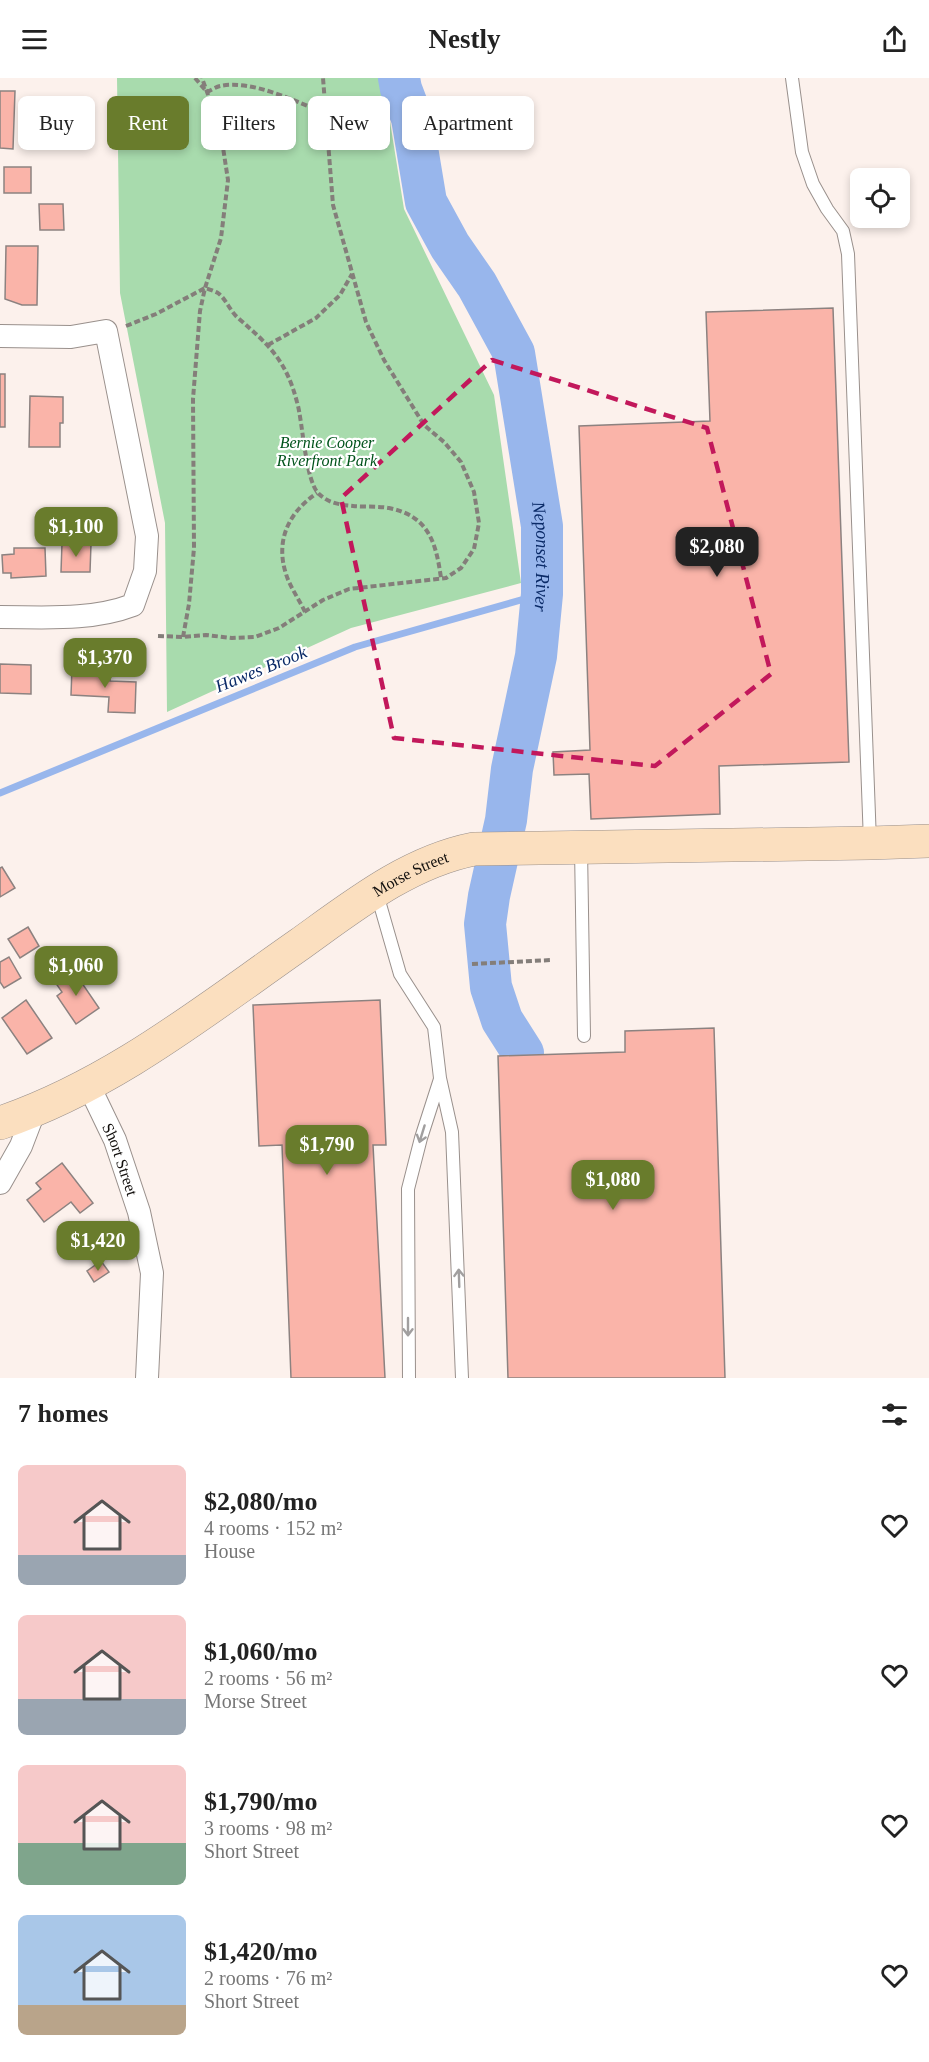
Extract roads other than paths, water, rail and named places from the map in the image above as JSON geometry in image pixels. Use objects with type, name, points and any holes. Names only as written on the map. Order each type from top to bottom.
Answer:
[{"type":"street","points":[[0,336],[70,337],[106,332],[147,536],[145,571],[133,605],[113,612],[68,617],[0,617]]},
{"type":"street","name":"Morse Street","points":[[34,1112],[89,1086],[143,1054],[376,890],[452,853],[474,849],[929,841]]},
{"type":"street","name":"Short Street","points":[[89,1086],[115,1140],[139,1212],[152,1273],[147,1378]]},
{"type":"street","points":[[0,1123],[34,1112]]},
{"type":"street","points":[[0,1183],[21,1146],[34,1112]]},
{"type":"lane","points":[[792,78],[802,152],[813,184],[843,231],[848,254],[870,843]]},
{"type":"lane","points":[[581,847],[584,1036]]},
{"type":"lane","points":[[376,890],[400,974],[434,1027],[440,1078],[452,1132],[462,1378]]},
{"type":"lane","points":[[409,1378],[408,1189],[440,1078]]},
{"type":"waterway","name":"Neponset River","points":[[399,78],[412,118],[426,202],[450,246],[477,285],[514,353],[542,526],[542,594],[536,656],[512,769],[506,820],[485,924],[491,987],[502,1020],[523,1053]]},
{"type":"waterway","name":"Hawes Brook","points":[[0,793],[355,647],[542,594]]},
{"type":"park label","name":"Bernie Cooper Riverfront Park","points":[[327,451]]}]
